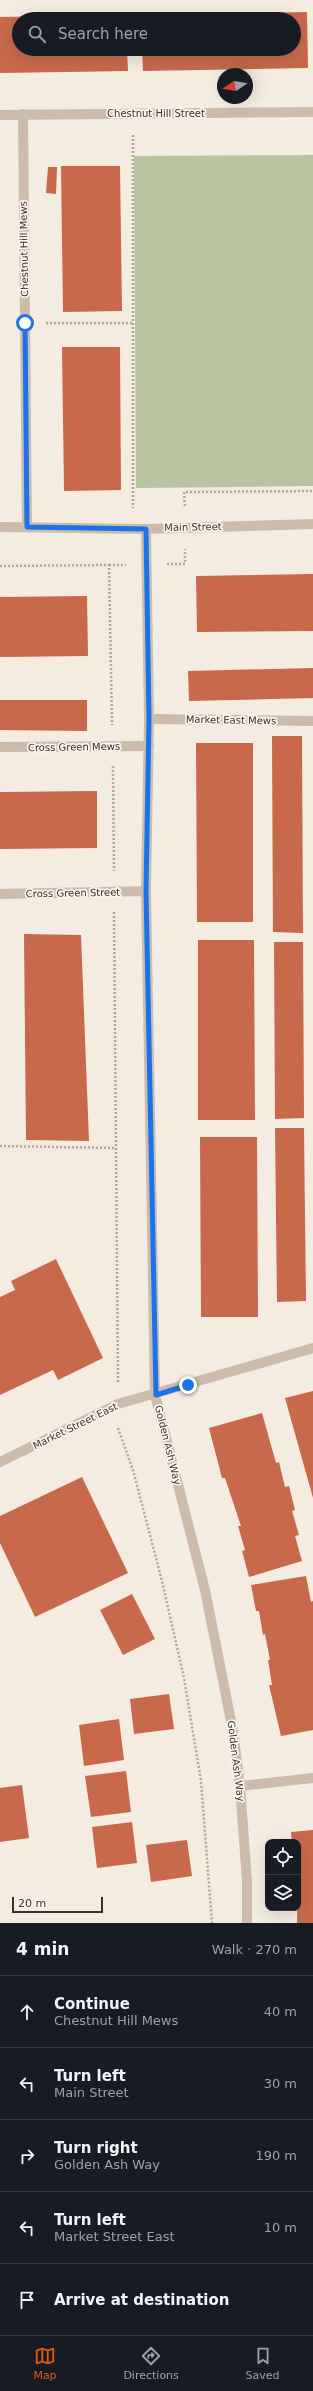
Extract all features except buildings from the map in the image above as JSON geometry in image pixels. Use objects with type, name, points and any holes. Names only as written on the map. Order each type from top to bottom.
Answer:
[{"type":"street","name":"Chestnut Hill Street","points":[[0,115],[313,112]]},
{"type":"street","name":"Chestnut Hill Mews","points":[[22,114],[27,527]]},
{"type":"street","name":"Main Street","points":[[0,527],[146,529],[313,524]]},
{"type":"street","name":"Golden Ash Way","points":[[146,529],[149,719],[146,891],[156,1395],[207,1597],[233,1731],[240,1786],[247,1881],[247,1923]]},
{"type":"street","name":"Market East Mews","points":[[149,719],[313,721]]},
{"type":"street","name":"Cross Green Mews","points":[[0,747],[148,746]]},
{"type":"street","name":"Cross Green Street","points":[[0,894],[146,891]]},
{"type":"street","name":"Market Street East","points":[[0,1462],[118,1404],[156,1395],[313,1348]]},
{"type":"street","points":[[240,1786],[313,1778]]},
{"type":"path","points":[[132,113],[133,528]]},
{"type":"path","points":[[25,323],[133,323]]},
{"type":"path","points":[[0,1146],[116,1148]]},
{"type":"green space","points":[[313,155],[313,486],[136,488],[134,156]]},
{"type":"route","points":[[25,323],[27,527],[146,529],[148,565],[149,719],[146,891],[156,1395],[188,1385]]}]
